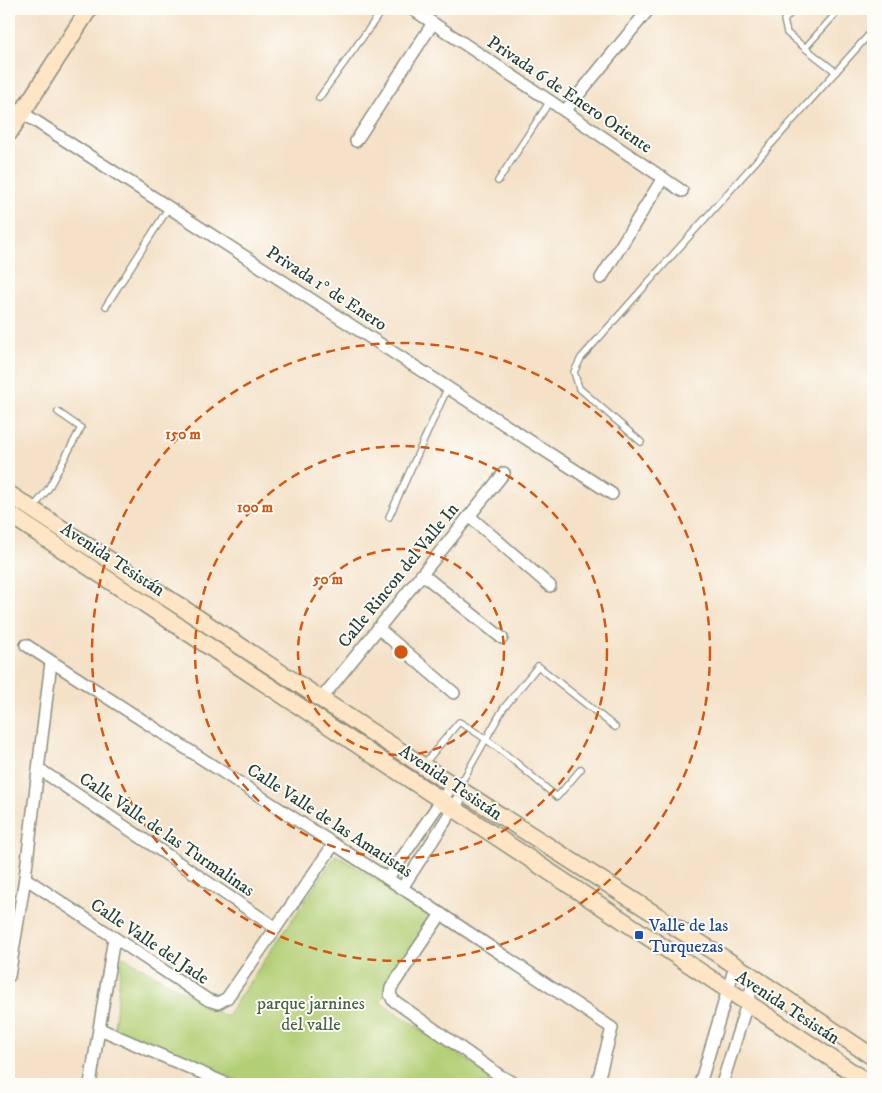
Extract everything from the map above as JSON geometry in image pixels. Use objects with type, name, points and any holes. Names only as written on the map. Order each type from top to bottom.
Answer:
[{"type":"street","points":[[9,133],[15,108],[89,9]]},
{"type":"street","name":"Privada 6 de Enero Oriente","points":[[412,9],[682,192]]},
{"type":"street","points":[[565,111],[649,9]]},
{"type":"street","points":[[356,140],[433,22]]},
{"type":"street","name":"Privada 1° de Enero","points":[[15,108],[612,494]]},
{"type":"street","points":[[601,278],[663,178]]},
{"type":"street","name":"Calle Rincon del Valle In","points":[[321,698],[504,473]]},
{"type":"street","name":"Avenida Tesistán","points":[[9,494],[423,766],[460,785],[873,1057]]},
{"type":"street","name":"Avenida Tesistán","points":[[9,514],[870,1084]]},
{"type":"street","points":[[468,516],[550,586]]},
{"type":"street","points":[[422,574],[502,638]]},
{"type":"street","points":[[378,628],[454,693]]},
{"type":"street","name":"Calle Valle de las Amatistas","points":[[26,645],[388,878],[612,1028],[597,1084]]},
{"type":"street","points":[[9,976],[25,878],[51,662]]},
{"type":"street","name":"Calle Valle de las Turmalinas","points":[[39,769],[276,928]]},
{"type":"street","points":[[402,888],[460,785]]},
{"type":"street","points":[[388,878],[448,804]]},
{"type":"street","name":"Calle Valle del Jade","points":[[25,878],[208,1000],[218,1003],[227,998],[334,844]]},
{"type":"street","points":[[441,914],[391,988],[392,1000],[498,1080],[515,1084]]},
{"type":"street","points":[[90,1084],[114,938]]},
{"type":"street","points":[[700,1084],[735,966]]},
{"type":"street","points":[[722,1084],[754,978]]},
{"type":"street","points":[[100,1029],[227,1084]]},
{"type":"lane","points":[[320,98],[383,9]]},
{"type":"lane","points":[[795,9],[784,20],[788,33],[836,72]]},
{"type":"lane","points":[[805,48],[840,9]]},
{"type":"lane","points":[[641,442],[579,388],[574,372],[581,358],[873,30]]},
{"type":"lane","points":[[498,181],[550,101]]},
{"type":"lane","points":[[106,306],[169,207]]},
{"type":"lane","points":[[389,517],[448,387]]},
{"type":"lane","points":[[33,509],[48,489],[81,428],[58,412]]},
{"type":"lane","points":[[460,785],[503,709],[538,666],[615,727]]},
{"type":"lane","points":[[423,766],[459,722],[557,797],[581,768]]},
{"type":"green space","name":"parque jarnines del valle","points":[[336,855],[436,915],[380,1002],[491,1076],[488,1084],[247,1084],[114,1031],[122,956],[226,1017]]},
{"type":"place","name":"Valle de las Turquezas","points":[[639,935]]}]
